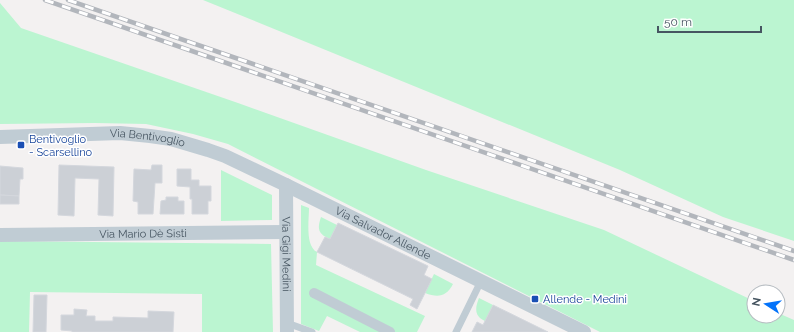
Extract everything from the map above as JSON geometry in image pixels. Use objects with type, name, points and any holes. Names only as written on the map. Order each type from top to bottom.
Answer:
[{"type":"street","name":"Via Bentivoglio","points":[[0,137],[120,133],[171,139],[225,156],[286,185]]},
{"type":"street","name":"Via Gigi Medini","points":[[286,185],[287,327]]},
{"type":"street","name":"Via Salvador Allende","points":[[286,185],[584,332]]},
{"type":"street","name":"Via Mario Dè Sisti","points":[[0,235],[286,232]]},
{"type":"street","points":[[314,293],[390,332]]},
{"type":"lane","points":[[456,332],[481,281]]},
{"type":"lane","name":"Via Gigi Medini","points":[[287,327],[312,332]]},
{"type":"green space","points":[[203,0],[794,0],[794,241],[723,217],[620,170]]},
{"type":"green space","points":[[0,3],[21,28],[426,170],[604,230],[746,297],[746,324],[786,324],[786,316],[794,320],[794,332],[600,332],[228,144],[193,134],[146,124],[0,124]]},
{"type":"green space","points":[[221,170],[272,195],[272,220],[221,221]]},
{"type":"green space","points":[[301,205],[309,208],[309,239],[313,249],[317,252],[316,265],[425,316],[417,332],[360,332],[327,316],[319,331],[301,324]]},
{"type":"green space","points":[[321,217],[337,225],[330,239],[323,235],[320,231],[319,225]]},
{"type":"green space","points":[[0,241],[271,244],[273,332],[202,332],[202,294],[30,292],[29,332],[0,332]]},
{"type":"green space","points":[[434,274],[453,284],[448,292],[438,296],[425,293]]},
{"type":"green space","points":[[479,298],[493,305],[485,321],[479,317],[476,311]]},
{"type":"building","points":[[59,165],[114,167],[113,216],[98,215],[99,179],[75,178],[74,216],[58,215]]},
{"type":"building","points":[[152,165],[162,165],[162,183],[155,183],[153,214],[138,214],[138,202],[133,201],[134,169],[151,170]]},
{"type":"building","points":[[0,166],[23,168],[23,179],[20,179],[19,196],[0,195]]},
{"type":"building","points":[[177,169],[191,169],[191,180],[199,180],[199,186],[211,186],[211,201],[208,201],[208,214],[192,214],[190,187],[177,186]]},
{"type":"building","points":[[0,195],[19,196],[19,204],[0,204]]},
{"type":"building","points":[[166,197],[178,197],[178,201],[184,201],[184,214],[160,214],[161,201],[166,200]]},
{"type":"building","points":[[338,223],[428,266],[424,275],[432,279],[417,309],[410,305],[413,299],[317,252],[325,237],[330,239]]},
{"type":"building","points":[[34,295],[47,295],[46,332],[33,332]]},
{"type":"building","points":[[493,305],[548,332],[472,332],[477,322],[483,325]]},
{"type":"building","points":[[74,309],[87,310],[86,316],[95,316],[95,321],[113,321],[113,317],[148,318],[148,311],[174,312],[173,332],[72,332],[61,330],[61,315],[74,315]]},
{"type":"railway","points":[[45,0],[794,260]]},
{"type":"railway","points":[[68,0],[794,251]]},
{"type":"place","name":"Bentivoglio - Scarsellino","points":[[21,145]]},
{"type":"place","name":"Allende - Medini","points":[[535,299]]}]
